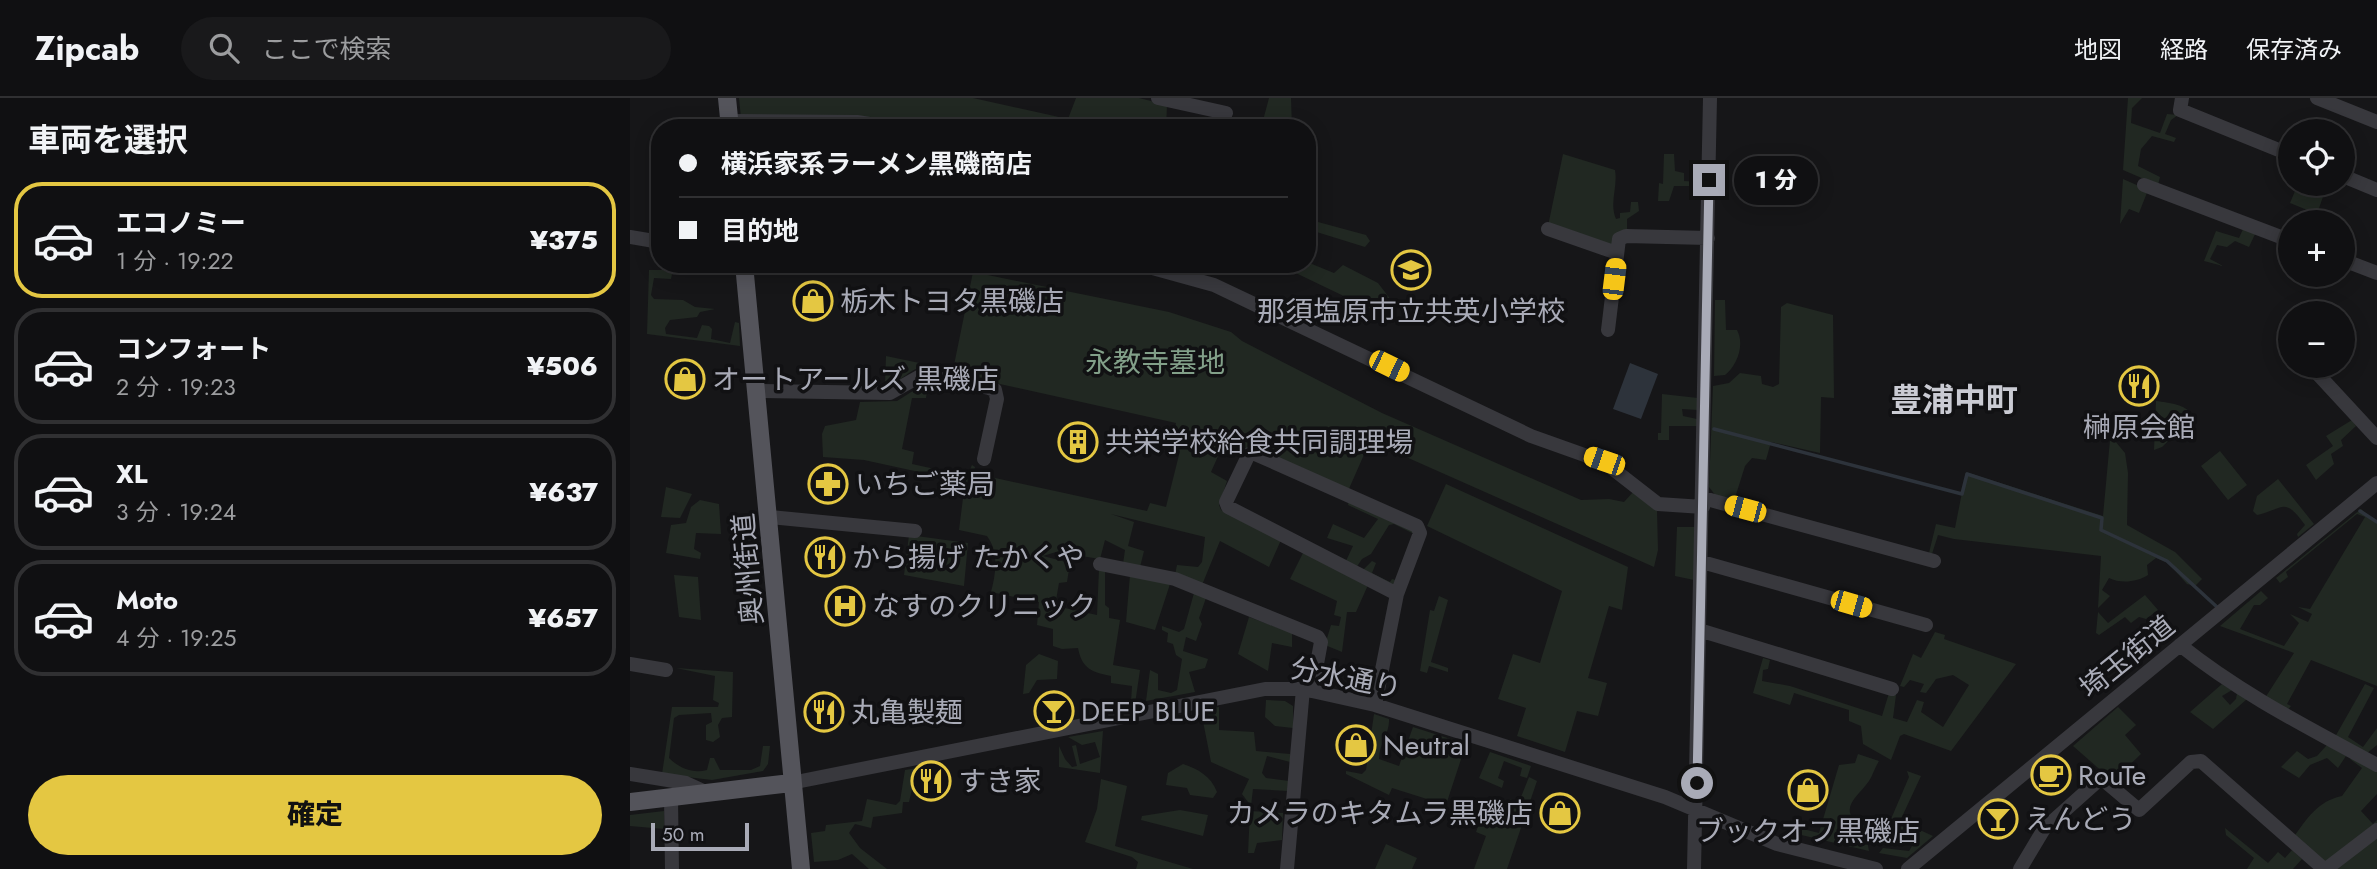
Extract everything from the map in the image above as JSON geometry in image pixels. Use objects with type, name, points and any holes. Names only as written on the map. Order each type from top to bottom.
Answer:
[{"type":"main road","points":[[727,98],[729,119]]},
{"type":"main road","name":"奥州街道","points":[[745,273],[770,517],[791,783],[801,869]]},
{"type":"main road","points":[[630,802],[791,783]]},
{"type":"street","points":[[1158,98],[1226,113]]},
{"type":"street","points":[[1694,869],[1710,98]]},
{"type":"street","points":[[2182,98],[2180,110],[2278,150]]},
{"type":"street","points":[[2317,98],[2377,122]]},
{"type":"street","points":[[2355,181],[2377,190]]},
{"type":"street","points":[[2144,185],[2278,236]]},
{"type":"street","points":[[1548,229],[1617,253]]},
{"type":"street","points":[[1608,330],[1619,239],[1626,236],[1708,238]]},
{"type":"street","points":[[630,237],[651,240]]},
{"type":"street","points":[[2355,265],[2377,273]]},
{"type":"street","points":[[1171,273],[1214,285],[1531,436],[1604,461],[1658,504],[1703,503],[1934,561]]},
{"type":"street","points":[[757,391],[890,393],[917,376],[926,375],[989,388],[995,390],[997,399],[984,459]]},
{"type":"street","points":[[2321,378],[2377,438]]},
{"type":"street","points":[[1375,705],[1397,594],[1420,533],[1417,526],[1253,453],[1249,454],[1226,502],[1228,507],[1397,594]]},
{"type":"street","name":"埼玉街道","points":[[1908,869],[2377,483]]},
{"type":"street","points":[[770,517],[915,531]]},
{"type":"street","points":[[1702,562],[1926,625]]},
{"type":"street","points":[[1100,564],[1175,579],[1318,637],[1321,642],[1308,690],[1287,869]]},
{"type":"street","points":[[1699,630],[1892,689]]},
{"type":"street","points":[[2180,645],[2215,673],[2251,696],[2377,765]]},
{"type":"street","points":[[630,664],[666,670]]},
{"type":"street","name":"分水通り","points":[[791,783],[1265,689],[1308,690],[1375,705],[1697,810],[1777,844],[1876,869]]},
{"type":"street","points":[[2021,869],[2044,829],[2101,778],[2139,810],[2191,762],[2201,761],[2325,869],[2377,830]]},
{"type":"street","points":[[630,774],[686,783],[711,794]]},
{"type":"street","points":[[671,798],[672,869]]},
{"type":"green space","points":[[739,98],[973,98],[1068,119],[741,119]]},
{"type":"green space","points":[[1076,98],[1139,98],[1167,105],[1166,119],[1068,119]]},
{"type":"green space","points":[[1269,98],[1291,98],[1292,119],[1263,119]]},
{"type":"green space","points":[[2128,98],[2142,98],[2132,108],[2131,123],[2160,133],[2167,114],[2178,115],[2171,120],[2165,134],[2176,138],[2174,142],[2152,136],[2141,149],[2138,166],[2160,177],[2158,185],[2123,170]]},
{"type":"green space","points":[[1563,154],[1615,170],[1613,207],[1616,219],[1620,218],[1620,213],[1630,212],[1631,202],[1638,202],[1639,211],[1627,219],[1627,232],[1614,246],[1548,226]]},
{"type":"green space","points":[[1664,154],[1674,154],[1675,171],[1684,173],[1684,181],[1699,182],[1699,186],[1674,186],[1669,201],[1658,201],[1659,183],[1663,184]]},
{"type":"green space","points":[[2123,179],[2148,190],[2139,213],[2129,209],[2120,224]]},
{"type":"green space","points":[[2293,196],[2323,196],[2318,210],[2307,210],[2290,203]]},
{"type":"green space","points":[[1316,221],[1366,235],[1370,241],[1365,247],[1316,232]]},
{"type":"green space","points":[[2244,227],[2256,232],[2249,247],[2235,241],[2227,247],[2217,245],[2210,259],[2223,266],[2204,261],[2216,231],[2239,238]]},
{"type":"green space","points":[[1343,265],[1378,283],[1391,300],[1390,308],[1377,312],[1296,273],[1316,273],[1316,266],[1334,273]]},
{"type":"green space","points":[[651,270],[651,273],[672,274],[671,279],[654,278],[651,295],[654,299],[683,300],[695,307],[715,309],[700,312],[697,317],[670,320],[665,328],[666,334],[697,338],[702,325],[712,329],[711,339],[730,343],[735,322],[739,323],[740,346],[647,334]]},
{"type":"green space","name":"永教寺墓地","points":[[973,273],[1169,312],[1231,332],[1242,341],[1382,413],[1581,500],[1609,499],[1624,502],[1634,491],[1657,510],[1658,550],[1654,567],[1370,441],[1348,491],[1245,450],[1241,453],[1223,445],[1211,472],[1227,481],[1219,505],[1221,510],[1281,540],[1269,567],[1220,541],[1202,585],[1175,575],[1177,565],[1198,567],[1202,562],[1205,537],[1111,514],[1134,522],[1128,546],[1144,551],[1140,567],[1123,564],[1125,550],[1105,540],[1100,559],[1056,552],[1043,556],[1070,563],[1067,582],[1059,583],[1055,606],[1097,615],[1099,569],[1105,571],[1105,605],[1109,608],[1109,618],[1120,620],[1113,665],[1140,670],[1135,704],[1118,707],[1118,701],[1131,702],[1132,686],[1111,683],[1111,676],[1089,668],[1082,661],[1078,648],[1062,649],[1053,646],[1053,629],[1037,625],[1039,602],[991,592],[995,563],[991,542],[987,536],[959,530],[965,482],[864,460],[823,457],[822,434],[825,426],[856,420],[860,402],[897,401],[924,384],[928,385],[926,398],[912,398],[902,449],[914,452],[912,464],[967,476],[972,465],[975,467],[973,479],[985,482],[986,476],[1147,511],[1150,503],[1166,507],[1180,451],[1171,448],[1176,423],[923,367],[885,386],[886,356],[953,370]]},
{"type":"green space","points":[[1715,300],[1725,300],[1726,330],[1737,330],[1740,348],[1733,366],[1725,375],[1714,376]]},
{"type":"green space","points":[[1787,303],[1833,315],[1834,398],[1821,397],[1820,453],[1771,442],[1766,460],[1752,458],[1745,466],[1734,501],[1716,496],[1709,487],[1713,386],[1729,383],[1740,373],[1761,376],[1762,384],[1773,387],[1779,384],[1781,307]]},
{"type":"green space","points":[[1662,394],[1698,398],[1698,410],[1682,409],[1683,416],[1697,419],[1697,426],[1669,426],[1669,440],[1658,440],[1658,433],[1661,433]]},
{"type":"green space","points":[[2156,401],[2172,403],[2194,416],[2162,447],[2154,450]]},
{"type":"green space","points":[[2352,420],[2356,426],[2341,440],[2343,446],[2331,454],[2334,464],[2316,480],[2306,465],[2333,446],[2326,436]]},
{"type":"green space","points":[[2110,440],[2115,441],[2125,453],[2128,473],[2127,525],[2175,552],[2202,579],[2195,586],[2187,584],[2168,563],[2156,558],[2147,565],[2148,575],[2144,577],[2124,582],[2109,578],[2102,590],[2110,596],[2098,608],[2101,556],[1938,535],[1932,554],[1929,553],[1936,524],[1955,528],[1966,472],[2103,516]]},
{"type":"green space","points":[[2220,451],[2247,485],[2228,500],[2201,466]]},
{"type":"green space","points":[[2278,479],[2314,524],[2298,537],[2297,534],[2305,525],[2292,510],[2283,507],[2257,515],[2253,511],[2257,496]]},
{"type":"green space","points":[[1446,484],[1628,567],[1622,610],[1609,606],[1588,678],[1607,683],[1598,716],[1577,711],[1565,752],[1517,736],[1526,708],[1498,699],[1513,654],[1540,663],[1562,591],[1427,526]]},
{"type":"green space","points":[[666,487],[692,494],[680,518],[661,517]]},
{"type":"green space","points":[[700,500],[719,504],[721,534],[696,533],[694,549],[701,553],[700,559],[666,553],[671,525],[686,523],[691,507]]},
{"type":"green space","points":[[1349,500],[1412,527],[1417,534],[1396,589],[1362,571],[1372,561],[1376,563],[1372,573],[1390,582],[1392,579],[1396,580],[1414,534],[1394,524],[1389,525],[1371,554],[1362,559],[1356,568],[1345,563],[1353,546],[1327,538],[1333,524],[1364,538],[1378,519],[1348,505]]},
{"type":"green space","points":[[2361,509],[2377,523],[2377,686],[2311,660],[2287,704],[2291,706],[2287,711],[2265,698],[2294,653],[2220,626],[2261,591],[2268,598],[2260,605],[2254,605],[2240,629],[2284,646],[2299,623],[2290,614],[2308,622],[2312,614],[2298,607],[2310,609],[2365,517],[2357,514],[2286,572],[2288,577],[2280,583],[2276,578]]},
{"type":"green space","points":[[1677,527],[1696,527],[1694,580],[1675,576]]},
{"type":"green space","points":[[909,535],[968,543],[964,586],[904,575]]},
{"type":"green space","points":[[1304,551],[1368,585],[1356,612],[1347,612],[1342,652],[1325,645],[1331,625],[1339,626],[1341,617],[1334,615],[1337,601],[1290,579]]},
{"type":"green space","points":[[674,575],[698,577],[701,620],[679,617]]},
{"type":"green space","points":[[1130,575],[1170,584],[1155,630],[1126,622]]},
{"type":"green space","points":[[1194,593],[1206,598],[1199,618],[1202,624],[1196,641],[1186,637],[1183,651],[1208,659],[1205,668],[1189,672],[1195,692],[1146,701],[1150,670],[1158,674],[1158,690],[1171,693],[1177,690],[1182,659],[1176,655],[1173,644],[1167,642],[1168,633],[1162,630],[1162,626],[1179,632],[1184,629]]},
{"type":"green space","points":[[2145,595],[2158,610],[2146,619],[2139,617],[2131,623],[2125,617],[2099,635],[2096,633],[2098,612],[2108,623]]},
{"type":"green space","points":[[1439,596],[1448,600],[1431,662],[1448,668],[1448,672],[1429,666],[1427,673],[1420,671],[1430,610],[1434,611]]},
{"type":"green space","points":[[1249,617],[1292,633],[1292,647],[1272,643],[1268,671],[1238,654]]},
{"type":"green space","points":[[1935,632],[1945,635],[1944,639],[2016,664],[1951,751],[1904,734],[1900,736],[1891,760],[1863,744],[1861,726],[1849,721],[1849,710],[1794,693],[1790,705],[1753,693],[1763,658],[1770,660],[1768,669],[1763,670],[1762,681],[1790,686],[1882,716],[1889,693],[1896,695],[1893,718],[1907,722],[1917,700],[1924,702],[1921,712],[1943,727],[1969,685],[1953,675],[1936,679],[1926,693],[1920,692],[1924,684],[1910,680],[1904,687],[1900,686],[1913,654],[1921,658]]},
{"type":"green space","points":[[1039,654],[1058,661],[1057,679],[1037,680],[1029,693],[1023,694],[1026,665]]},
{"type":"green space","points":[[676,668],[733,672],[732,717],[722,718],[718,725],[720,737],[713,742],[706,740],[706,725],[712,722],[711,713],[679,715],[674,718],[669,758],[691,771],[707,770],[710,758],[714,758],[720,770],[751,770],[760,766],[763,746],[770,746],[768,764],[763,771],[712,780],[662,774],[672,707],[718,707],[719,703],[713,700],[715,676]]},
{"type":"green space","points":[[2222,684],[2232,690],[2222,696],[2230,705],[2236,699],[2237,693],[2247,699],[2213,729],[2190,712]]},
{"type":"green space","points":[[2365,684],[2374,688],[2348,737],[2363,747],[2377,728],[2377,745],[2366,754],[2335,737]]},
{"type":"green space","points":[[1266,700],[1285,701],[1293,706],[1293,728],[1275,726],[1265,717]]},
{"type":"green space","points":[[1219,707],[1219,730],[1254,732],[1256,751],[1290,754],[1290,762],[1267,756],[1262,773],[1266,778],[1289,781],[1288,791],[1253,789],[1251,806],[1242,794],[1249,779],[1211,762],[1201,711]]},
{"type":"green space","points":[[2118,707],[2136,725],[2125,735],[2141,754],[2113,781],[2073,746]]},
{"type":"green space","points":[[1374,714],[1389,719],[1379,759],[1399,766],[1413,727],[1466,744],[1446,805],[1392,788],[1389,795],[1346,774],[1346,771],[1362,774],[1366,770]]},
{"type":"green space","points":[[1103,731],[1100,773],[1059,767],[1059,746],[1072,767],[1077,766],[1072,746],[1076,745],[1080,764],[1100,757],[1095,742],[1082,745],[1068,737]]},
{"type":"green space","points":[[2327,745],[2346,756],[2338,768],[2327,758],[2310,765],[2299,778],[2281,767],[2297,751],[2308,759],[2317,756]]},
{"type":"green space","points":[[1490,752],[1531,766],[1527,778],[1520,776],[1522,768],[1504,761],[1498,778],[1504,781],[1502,788],[1479,778]]},
{"type":"green space","points":[[1858,754],[1879,761],[1850,809],[1850,814],[1861,827],[1865,824],[1862,818],[1865,816],[1891,819],[1909,777],[1907,771],[1921,776],[1900,821],[1933,836],[1907,858],[1879,853],[1883,848],[1909,851],[1917,838],[1898,829],[1891,838],[1883,840],[1870,832],[1866,835],[1869,851],[1793,833],[1795,827],[1819,833],[1839,765],[1855,763]]},
{"type":"green space","points":[[2353,757],[2377,770],[2377,794],[2361,811],[2373,824],[2377,820],[2377,869],[2329,869],[2293,838],[2320,806],[2342,796],[2362,768],[2350,759]]},
{"type":"green space","points":[[1183,764],[1208,777],[1217,792],[1213,798],[1190,795],[1187,788],[1166,785],[1168,773]]},
{"type":"green space","points":[[917,768],[909,802],[903,802],[902,813],[873,817],[871,828],[855,824],[849,833],[860,848],[887,869],[869,869],[852,854],[838,860],[814,862],[811,833],[825,831],[826,825],[862,821],[867,799],[896,805],[900,801],[905,770]]},
{"type":"green space","points":[[1529,777],[1537,781],[1507,869],[1474,869],[1486,836],[1476,832],[1482,815],[1499,821],[1510,799],[1519,802]]},
{"type":"green space","points":[[1101,779],[1127,786],[1115,846],[1193,869],[1136,869],[1138,862],[1132,857],[1085,842],[1097,809]]},
{"type":"green space","points":[[1180,810],[1208,815],[1203,836],[1141,820],[1142,816]]},
{"type":"green space","points":[[664,811],[664,829],[630,826],[630,815]]},
{"type":"green space","points":[[1250,811],[1283,813],[1282,840],[1257,843],[1254,853],[1248,853]]},
{"type":"green space","points":[[2225,828],[2268,863],[2278,852],[2285,858],[2292,850],[2302,859],[2293,869],[2247,869],[2254,858],[2226,835]]},
{"type":"green space","points":[[1386,844],[1417,858],[1412,869],[1375,869]]},
{"type":"shaded area","points":[[1630,363],[1658,374],[1641,419],[1613,409]]},
{"type":"waterway","points":[[1714,429],[1962,494],[1967,474],[2102,518],[2101,530],[2167,561],[2217,607]]},
{"type":"waterway","points":[[2360,511],[2377,522]]},
{"type":"place","name":"那須塩原市立共英小学校","points":[[1411,270]]},
{"type":"place","name":"栃木トヨタ黒磯店","points":[[813,301]]},
{"type":"place","name":"オートアールズ 黒磯店","points":[[685,379]]},
{"type":"place","name":"榊原会館","points":[[2139,386]]},
{"type":"place","name":"共栄学校給食共同調理場","points":[[1078,442]]},
{"type":"place","name":"いちご薬局","points":[[828,484]]},
{"type":"place","name":"から揚げ たかくや","points":[[825,557]]},
{"type":"place","name":"なすのクリニック","points":[[845,606]]},
{"type":"place","name":"DEEP BLUE","points":[[1054,711]]},
{"type":"place","name":"丸亀製麺","points":[[824,712]]},
{"type":"place","name":"Neutral","points":[[1356,745]]},
{"type":"place","name":"RouTe","points":[[2051,775]]},
{"type":"place","name":"すき家","points":[[931,781]]},
{"type":"place","name":"ブックオフ黒磯店","points":[[1808,790]]},
{"type":"place","name":"カメラのキタムラ黒磯店","points":[[1560,813]]},
{"type":"place","name":"えんどう","points":[[1998,819]]},
{"type":"district","name":"豊浦中町","points":[[1954,400]]},
{"type":"route","points":[[1697,783],[1709,180]]}]
